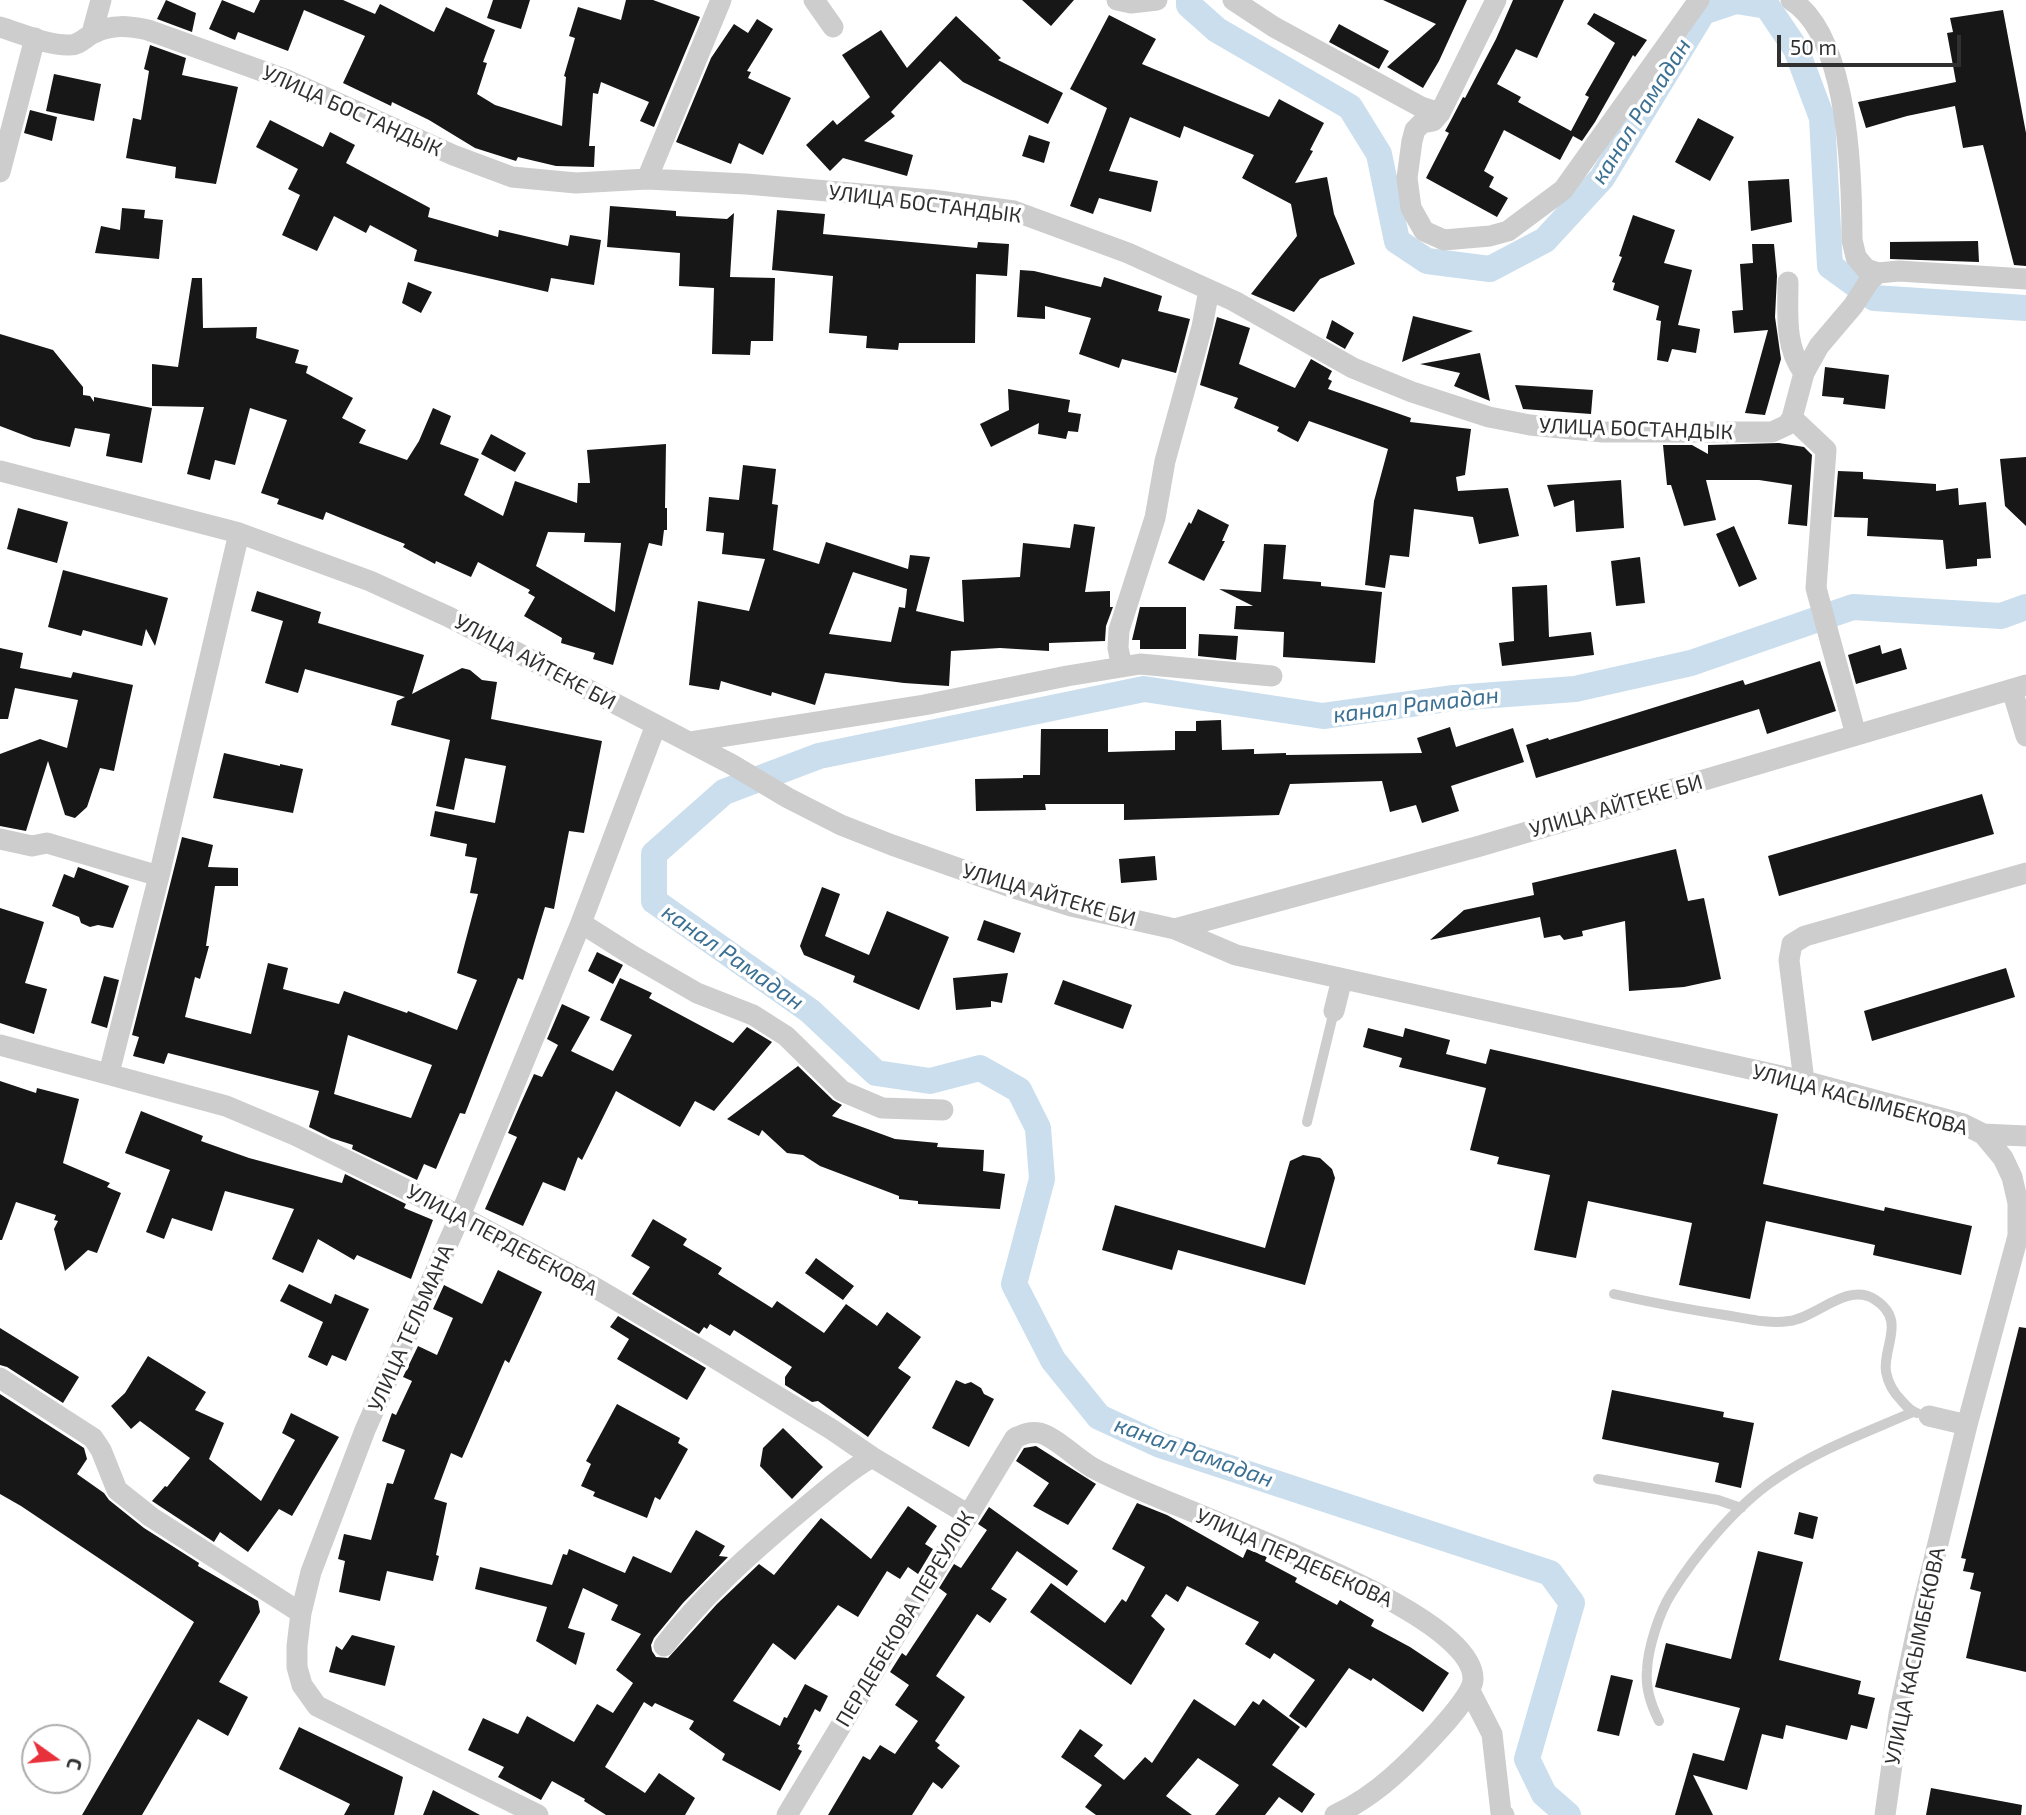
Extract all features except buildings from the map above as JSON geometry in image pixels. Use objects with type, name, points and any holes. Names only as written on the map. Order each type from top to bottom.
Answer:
[{"type":"street","points":[[92,33],[101,0]]},
{"type":"street","points":[[647,179],[722,0]]},
{"type":"street","points":[[814,0],[833,27]]},
{"type":"street","points":[[1117,0],[1131,4],[1157,0]]},
{"type":"street","points":[[1233,0],[1274,27],[1421,107],[1440,113]]},
{"type":"street","points":[[1496,0],[1440,113],[1433,121],[1422,123],[1415,130],[1412,141],[1407,178],[1411,208],[1424,231],[1444,240],[1490,236],[1508,231],[1563,190],[1699,0]]},
{"type":"street","points":[[1791,0],[1815,23],[1843,101],[1852,240],[1856,257],[1874,277]]},
{"type":"street","name":"УЛИЦА БОСТАНДЫК","points":[[0,27],[72,46],[92,33],[108,28],[127,25],[148,30],[287,80],[453,156],[512,177],[576,183],[647,179],[746,184],[932,200],[1014,211],[1128,253],[1209,290],[1353,368],[1412,392],[1489,417],[1530,425],[1603,432],[1742,434],[1772,432],[1787,425],[1792,418]]},
{"type":"street","points":[[0,172],[35,38]]},
{"type":"street","points":[[1856,735],[1816,588],[1826,450],[1792,418],[1804,373],[1819,346],[1874,277],[1899,271],[2026,279]]},
{"type":"street","points":[[1788,282],[1788,337],[1798,365],[1804,373]]},
{"type":"street","points":[[1122,667],[1118,648],[1119,630],[1155,517],[1165,461],[1202,327],[1209,290]]},
{"type":"street","name":"УЛИЦА АЙТЕКЕ БИ","points":[[0,471],[239,533],[370,582],[449,617],[731,764],[841,825],[1014,888],[1082,909],[1175,929],[1480,846],[2019,687]]},
{"type":"street","points":[[109,1073],[159,876],[239,533]]},
{"type":"street","points":[[689,742],[898,709],[1140,664],[1272,676]]},
{"type":"street","points":[[2019,687],[2026,736]]},
{"type":"street","name":"УЛИЦА ТЕЛЬМАНА","points":[[538,1815],[317,1706],[302,1685],[297,1667],[297,1646],[301,1613],[311,1572],[365,1430],[460,1216],[581,923],[656,725]]},
{"type":"street","points":[[0,839],[32,846],[47,843],[159,876]]},
{"type":"street","points":[[1804,1082],[1789,960],[1792,944],[1805,936],[2026,873]]},
{"type":"street","points":[[581,923],[697,993],[753,1015],[786,1036],[842,1091],[882,1108],[943,1110]]},
{"type":"street","name":"УЛИЦА КАСЫМБЕКОВА","points":[[1175,929],[1236,955],[1804,1082],[1962,1124],[1983,1134],[2003,1158],[2012,1177],[2022,1240],[1967,1425],[1899,1714],[1885,1815]]},
{"type":"street","points":[[1334,1011],[1342,979]]},
{"type":"street","name":"УЛИЦА ПЕРДЕБЕКОВА","points":[[0,1045],[226,1106],[295,1135],[460,1216],[617,1300],[967,1514]]},
{"type":"street","points":[[1983,1134],[2026,1136]]},
{"type":"street","points":[[0,1378],[93,1438],[101,1450],[117,1490],[151,1517],[301,1613]]},
{"type":"street","points":[[1921,1414],[1967,1425]]},
{"type":"street","name":"УЛИЦА ПЕРДЕБЕКОВА","points":[[1030,1432],[1043,1434],[1090,1466],[1128,1485],[1313,1562],[1412,1612],[1460,1650],[1471,1665],[1471,1691],[1492,1734],[1504,1815]]},
{"type":"street","name":"ПЕРДЕБЕКОВА ПЕРЕУЛОК","points":[[787,1815],[1015,1438],[1030,1432]]},
{"type":"street","points":[[664,1646],[688,1614],[737,1565],[847,1472],[872,1457]]},
{"type":"street","points":[[1335,1815],[1355,1805],[1393,1776],[1440,1729],[1471,1691]]},
{"type":"lane","points":[[1307,1122],[1334,1011]]},
{"type":"lane","points":[[1614,1294],[1758,1320],[1790,1321],[1850,1295],[1863,1293],[1875,1299],[1887,1311],[1891,1323],[1886,1371],[1895,1393],[1921,1414]]},
{"type":"lane","points":[[1659,1721],[1650,1701],[1646,1671],[1652,1641],[1669,1596],[1704,1549],[1741,1508],[1772,1481],[1818,1452],[1921,1414]]},
{"type":"lane","points":[[1598,1479],[1718,1500],[1741,1508]]},
{"type":"waterway","name":"канал Рамадан","points":[[1189,0],[1189,5],[1217,30],[1350,107],[1379,154],[1397,241],[1427,261],[1490,269],[1545,240],[1602,178],[1703,12],[1736,1],[1767,6],[1796,49],[1822,118],[1830,266],[1874,298],[2026,308]]},
{"type":"waterway","name":"канал Рамадан","points":[[1568,1815],[1544,1794],[1527,1759],[1572,1603],[1550,1573],[1160,1445],[1099,1417],[1053,1360],[1014,1284],[1042,1179],[1038,1128],[1019,1090],[980,1068],[930,1081],[876,1073],[810,1011],[654,901],[654,854],[724,792],[819,756],[1144,689],[1323,716],[1454,698],[1575,689],[1691,663],[1853,607],[2001,616],[2026,607]]}]
